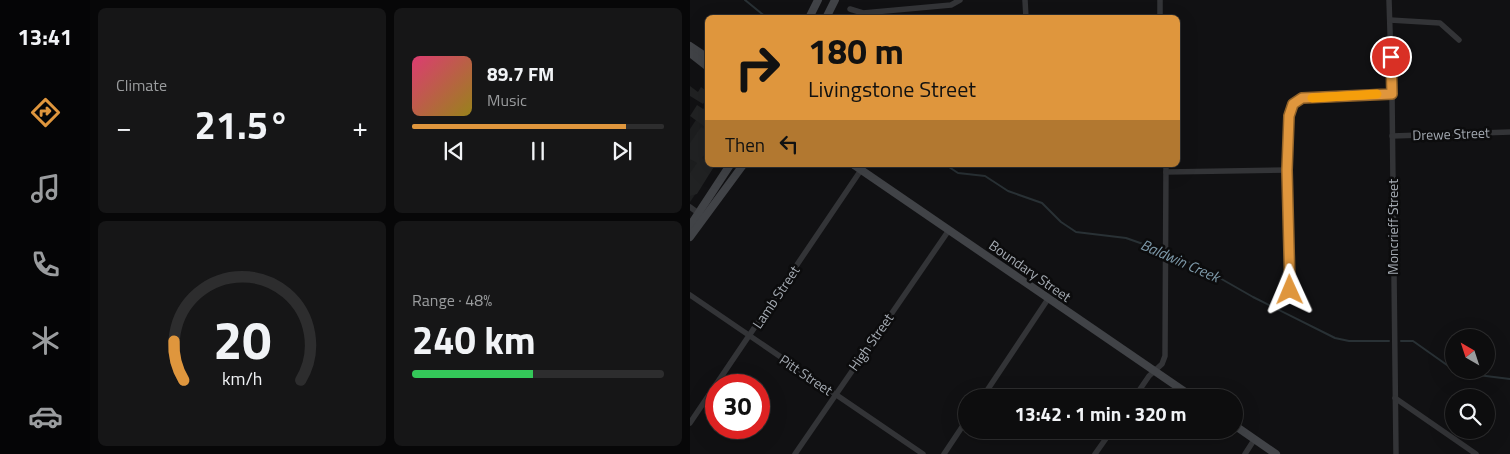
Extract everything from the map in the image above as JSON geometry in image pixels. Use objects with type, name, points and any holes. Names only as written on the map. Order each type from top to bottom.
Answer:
[{"type":"street","points":[[810,15],[818,0]]},
{"type":"street","points":[[828,15],[835,0]]},
{"type":"street","points":[[850,9],[863,13],[950,5],[960,0]]},
{"type":"street","points":[[1025,0],[1026,15]]},
{"type":"street","points":[[1160,0],[1160,15]]},
{"type":"street","name":"Moncrieff Street","points":[[1389,0],[1392,94],[1396,454]]},
{"type":"street","points":[[1390,20],[1440,23],[1448,28],[1459,40]]},
{"type":"street","points":[[690,46],[705,56]]},
{"type":"street","points":[[690,53],[705,66]]},
{"type":"street","points":[[1290,290],[1287,170],[1289,116],[1293,104],[1302,98],[1392,94]]},
{"type":"street","name":"Drewe Street","points":[[1392,136],[1510,132]]},
{"type":"street","points":[[690,237],[729,167]]},
{"type":"street","points":[[690,226],[702,215],[741,167]]},
{"type":"street","name":"Boundary Street","points":[[857,167],[1181,389]]},
{"type":"street","points":[[1140,389],[1164,360],[1166,351],[1166,168],[1287,170]]},
{"type":"street","name":"Lamb Street","points":[[690,423],[861,170]]},
{"type":"street","points":[[690,208],[702,215]]},
{"type":"street","name":"High Street","points":[[795,454],[948,230]]},
{"type":"street","name":"Pitt Street","points":[[690,295],[923,454]]},
{"type":"street","points":[[988,389],[1048,299]]},
{"type":"street","points":[[1395,398],[1476,454]]},
{"type":"street","points":[[1243,432],[1276,454]]},
{"type":"street","points":[[944,454],[958,433]]},
{"type":"street","points":[[1095,454],[1106,439]]},
{"type":"street","points":[[1245,454],[1254,440]]},
{"type":"shaded area","points":[[705,106],[705,167],[714,167],[690,202],[690,129]]},
{"type":"building","points":[[690,86],[698,92],[701,87],[705,90],[705,101],[703,104],[690,96]]},
{"type":"building","points":[[697,105],[705,110],[705,127],[690,116]]},
{"type":"building","points":[[701,127],[705,129],[705,154],[702,158],[705,160],[705,167],[714,167],[697,194],[690,196],[690,173],[697,163],[690,159],[690,143]]},
{"type":"waterway","name":"Baldwin Creek","points":[[745,0],[763,15]]},
{"type":"waterway","name":"Baldwin Creek","points":[[949,167],[958,173],[985,176],[1008,191],[1042,203],[1061,222],[1076,232],[1126,238],[1163,251]]},
{"type":"waterway","name":"Baldwin Creek","points":[[1168,253],[1204,269],[1253,297],[1335,338],[1349,341],[1389,341]]},
{"type":"waterway","name":"Baldwin Creek","points":[[1401,341],[1413,341],[1445,364]]},
{"type":"waterway","name":"Baldwin Creek","points":[[1495,377],[1510,379]]},
{"type":"slow traffic","points":[[1312,98],[1377,94]]},
{"type":"route","points":[[1290,290],[1287,170],[1289,116],[1293,104],[1302,98],[1392,94],[1391,57]]}]
